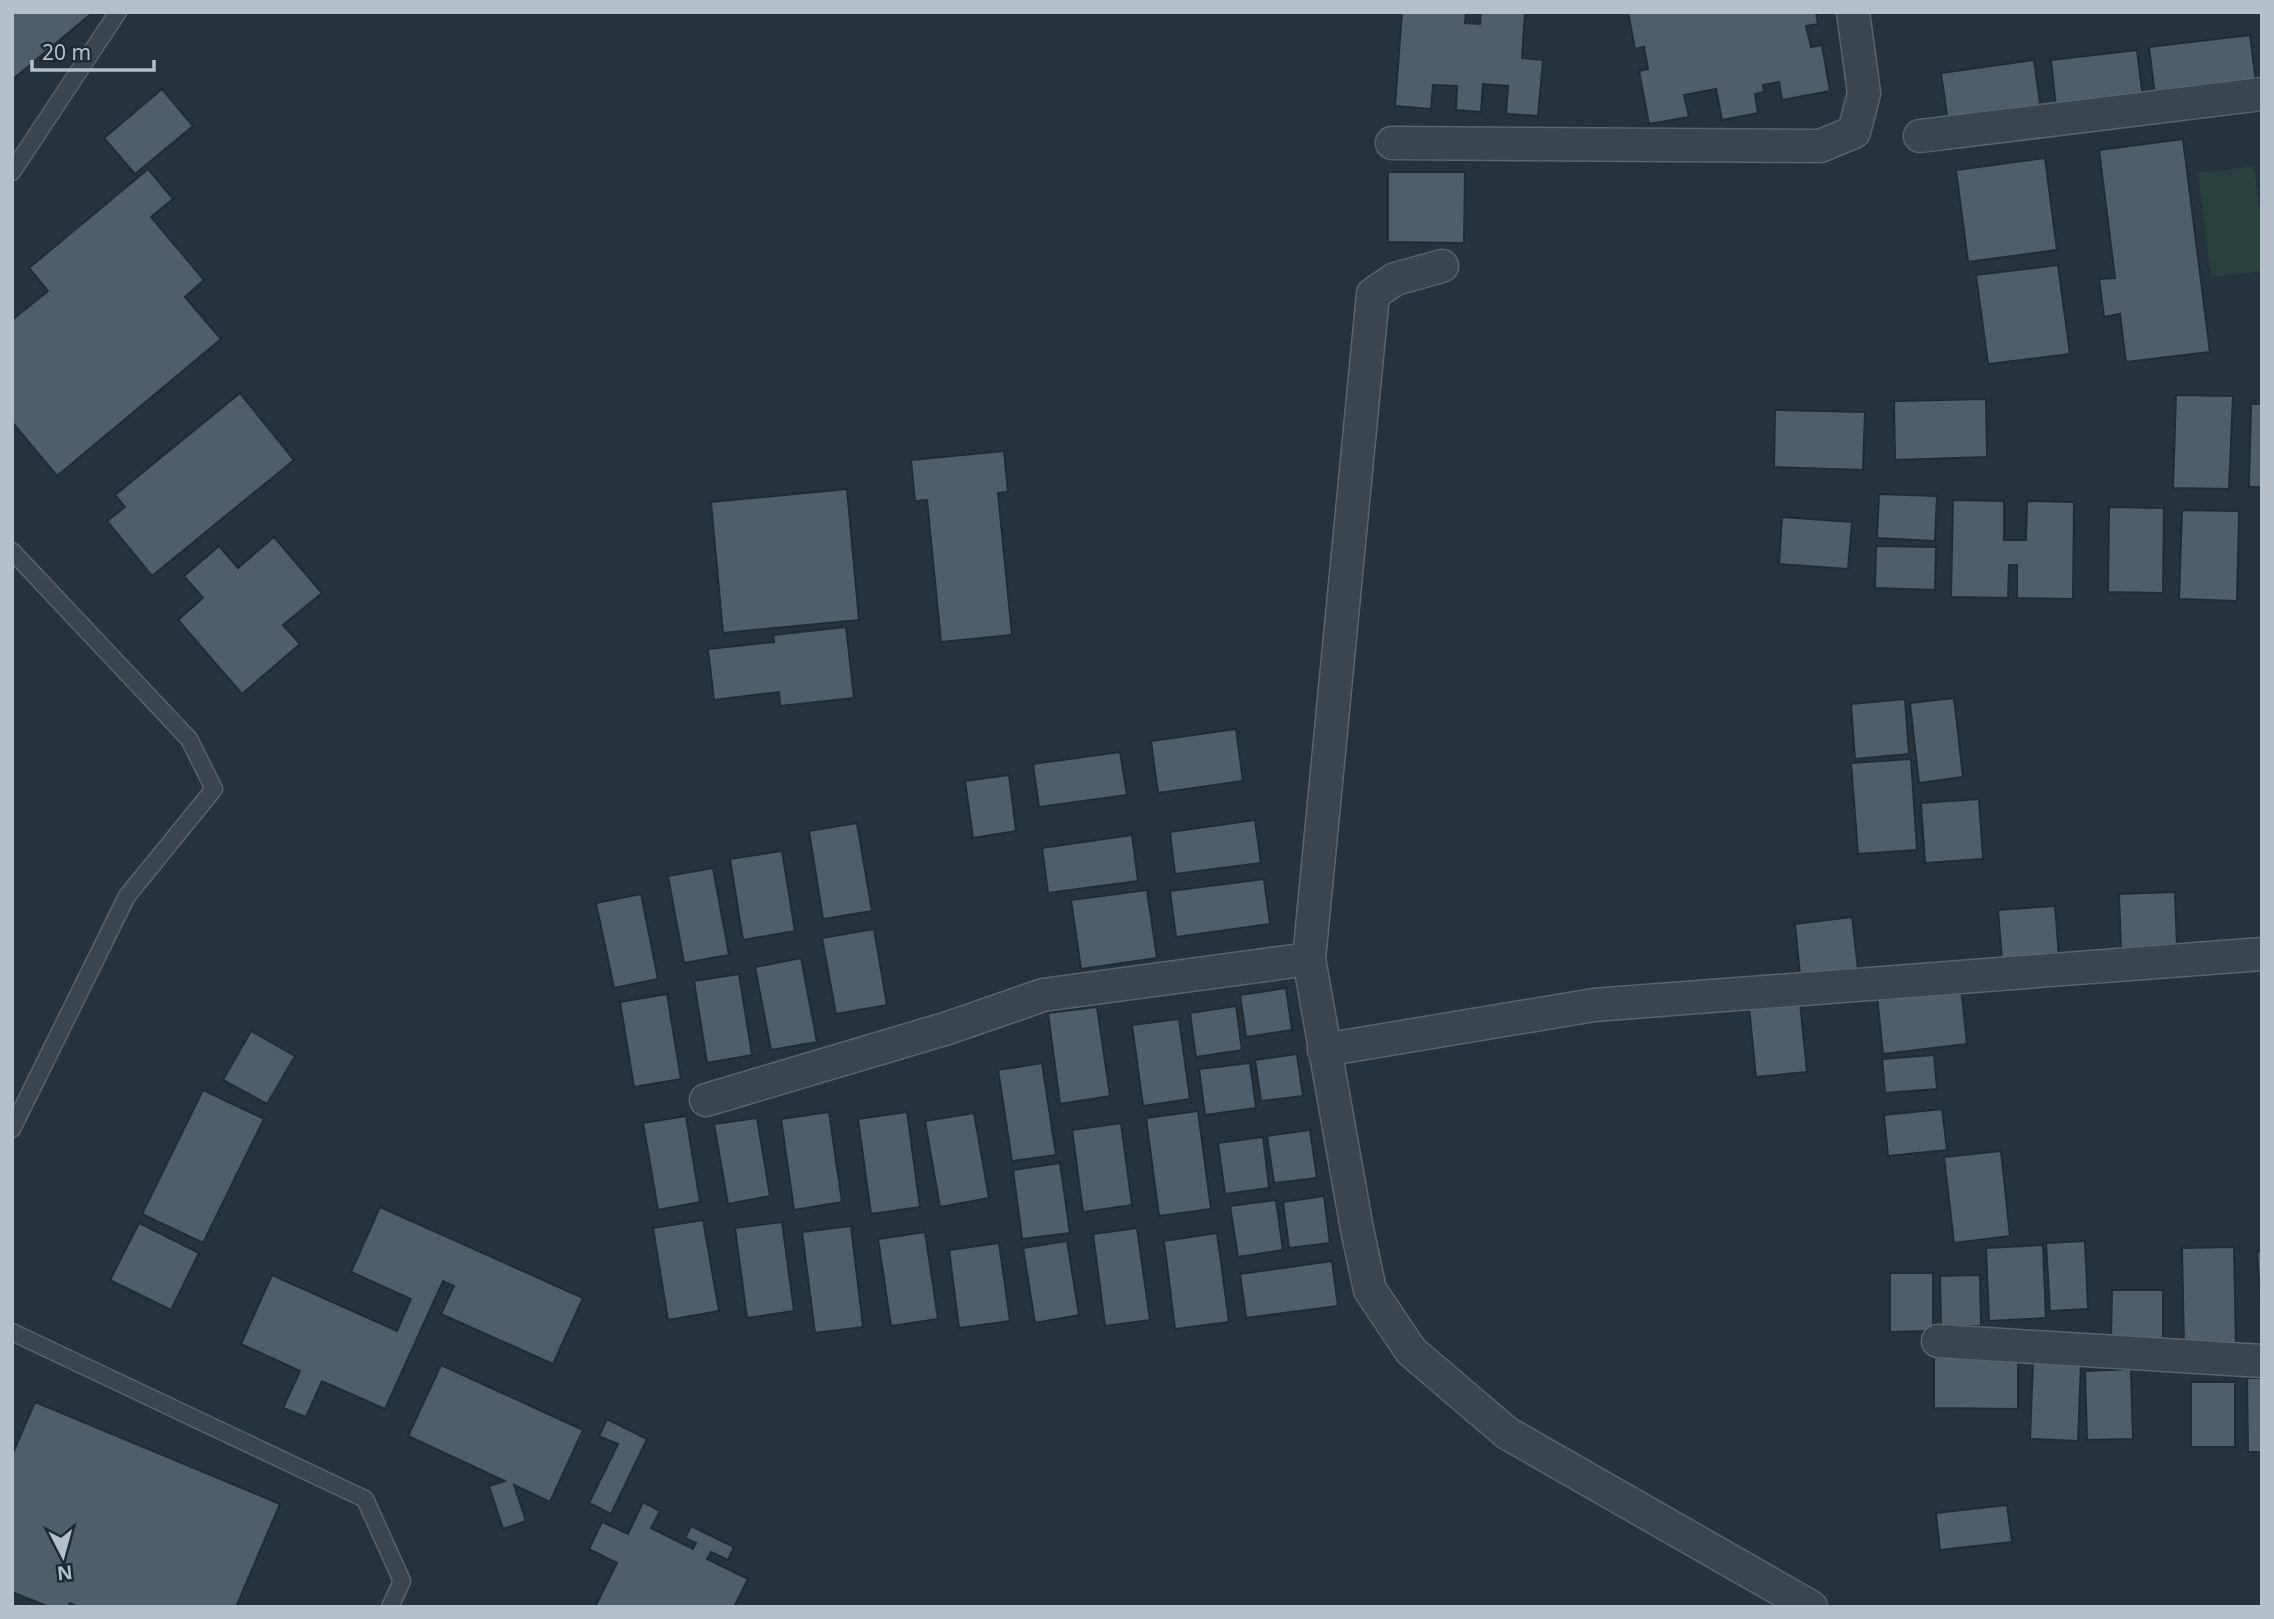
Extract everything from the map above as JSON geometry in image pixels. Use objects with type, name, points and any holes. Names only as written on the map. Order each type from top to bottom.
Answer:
[{"type":"street","points":[[1392,143],[1820,146],[1854,132],[1861,106],[1864,93],[1853,12]]},
{"type":"street","points":[[1920,136],[2262,94]]},
{"type":"street","points":[[1442,266],[1395,279],[1373,294],[1309,959],[1370,1290],[1411,1351],[1507,1433],[1811,1607]]},
{"type":"street","points":[[1325,1050],[1594,1005],[2262,954]]},
{"type":"street","points":[[706,1100],[948,1028],[1042,995],[1309,959]]},
{"type":"street","points":[[1938,1341],[2262,1361]]},
{"type":"lane","points":[[12,172],[118,12]]},
{"type":"lane","points":[[12,551],[188,738],[214,789],[127,896],[12,1129]]},
{"type":"lane","points":[[12,1332],[365,1499],[402,1581],[390,1607]]},
{"type":"green space","points":[[2254,166],[2262,227],[2262,271],[2211,277],[2198,173]]},
{"type":"building","points":[[12,12],[91,12],[92,13],[12,80]]},
{"type":"building","points":[[1402,12],[1466,12],[1465,23],[1480,24],[1481,12],[1525,12],[1522,58],[1543,60],[1538,116],[1506,114],[1508,86],[1483,84],[1481,112],[1456,110],[1457,86],[1433,85],[1431,109],[1395,106]]},
{"type":"building","points":[[1628,12],[1816,12],[1818,24],[1806,26],[1811,47],[1822,45],[1830,91],[1782,100],[1779,82],[1763,85],[1764,92],[1755,94],[1758,113],[1722,120],[1716,89],[1684,95],[1689,117],[1649,124],[1639,71],[1648,69],[1644,47],[1635,49]]},
{"type":"building","points":[[2250,35],[2256,83],[2155,95],[2149,47]]},
{"type":"building","points":[[2137,50],[2143,98],[2056,108],[2051,60]]},
{"type":"building","points":[[2034,60],[2042,118],[1949,130],[1941,73]]},
{"type":"building","points":[[162,89],[193,126],[135,174],[104,138]]},
{"type":"building","points":[[2183,139],[2210,352],[2126,362],[2120,314],[2104,317],[2099,279],[2115,278],[2099,150]]},
{"type":"building","points":[[2045,158],[2057,250],[1968,262],[1956,170]]},
{"type":"building","points":[[148,169],[173,199],[151,217],[204,280],[185,297],[221,339],[57,476],[12,422],[12,320],[48,291],[29,268]]},
{"type":"building","points":[[1388,172],[1465,172],[1464,243],[1388,242]]},
{"type":"building","points":[[2058,265],[2070,354],[1988,364],[1976,275]]},
{"type":"building","points":[[240,393],[294,460],[152,576],[107,521],[125,507],[115,495]]},
{"type":"building","points":[[2176,395],[2233,396],[2229,489],[2173,488]]},
{"type":"building","points":[[1986,399],[1987,457],[1895,460],[1894,401]]},
{"type":"building","points":[[2251,404],[2262,404],[2262,487],[2249,487]]},
{"type":"building","points":[[1775,410],[1865,412],[1863,470],[1774,467]]},
{"type":"building","points":[[1004,451],[1008,492],[998,493],[1012,635],[941,642],[927,500],[915,501],[911,460]]},
{"type":"building","points":[[847,489],[859,620],[723,633],[711,502]]},
{"type":"building","points":[[1879,494],[1937,496],[1935,541],[1877,538]]},
{"type":"building","points":[[1953,500],[2004,501],[2004,540],[2026,540],[2027,501],[2074,502],[2073,599],[2017,598],[2017,565],[2009,565],[2008,598],[1951,597]]},
{"type":"building","points":[[2109,507],[2164,508],[2163,593],[2108,592]]},
{"type":"building","points":[[2182,510],[2239,511],[2237,601],[2179,599]]},
{"type":"building","points":[[1782,517],[1852,522],[1848,569],[1779,564]]},
{"type":"building","points":[[274,537],[322,593],[283,625],[300,644],[242,694],[178,620],[203,598],[184,576],[219,546],[238,568]]},
{"type":"building","points":[[1876,546],[1936,547],[1935,590],[1875,588]]},
{"type":"building","points":[[846,627],[854,698],[780,706],[779,692],[714,700],[708,649],[774,642],[773,635]]},
{"type":"building","points":[[1954,698],[1963,777],[1919,783],[1910,703]]},
{"type":"building","points":[[1905,699],[1909,754],[1855,759],[1851,704]]},
{"type":"building","points":[[1236,729],[1243,781],[1158,793],[1151,741]]},
{"type":"building","points":[[1120,752],[1127,795],[1039,807],[1033,764]]},
{"type":"building","points":[[1911,759],[1917,850],[1858,854],[1851,763]]},
{"type":"building","points":[[1009,775],[1016,831],[973,838],[965,781]]},
{"type":"building","points":[[1979,799],[1983,859],[1925,863],[1921,803]]},
{"type":"building","points":[[1255,820],[1261,863],[1175,874],[1170,832]]},
{"type":"building","points":[[857,823],[872,911],[823,919],[809,831]]},
{"type":"building","points":[[1132,835],[1138,881],[1048,893],[1042,848]]},
{"type":"building","points":[[782,851],[795,931],[743,940],[730,859]]},
{"type":"building","points":[[713,868],[729,955],[684,963],[668,876]]},
{"type":"building","points":[[1264,879],[1270,924],[1176,937],[1170,891]]},
{"type":"building","points":[[1147,890],[1157,958],[1081,969],[1071,900]]},
{"type":"building","points":[[2175,892],[2177,947],[2121,950],[2119,894]]},
{"type":"building","points":[[641,894],[658,979],[614,988],[596,903]]},
{"type":"building","points":[[2055,906],[2059,956],[2002,960],[1998,910]]},
{"type":"building","points":[[1852,917],[1858,969],[1800,975],[1795,924]]},
{"type":"building","points":[[874,929],[887,1005],[836,1014],[822,938]]},
{"type":"building","points":[[801,958],[817,1042],[771,1050],[755,967]]},
{"type":"building","points":[[739,974],[752,1055],[707,1063],[694,981]]},
{"type":"building","points":[[1961,987],[1967,1044],[1883,1054],[1877,996]]},
{"type":"building","points":[[1286,988],[1292,1030],[1246,1037],[1240,995]]},
{"type":"building","points":[[667,994],[681,1079],[634,1087],[620,1002]]},
{"type":"building","points":[[1800,1002],[1807,1072],[1756,1077],[1749,1007]]},
{"type":"building","points":[[1236,1006],[1242,1050],[1196,1057],[1190,1013]]},
{"type":"building","points":[[1097,1007],[1110,1096],[1060,1104],[1048,1013]]},
{"type":"building","points":[[1179,1019],[1190,1099],[1143,1106],[1132,1025]]},
{"type":"building","points":[[251,1031],[295,1056],[267,1104],[223,1080]]},
{"type":"building","points":[[1297,1054],[1303,1096],[1261,1101],[1255,1060]]},
{"type":"building","points":[[1934,1055],[1937,1089],[1885,1093],[1882,1059]]},
{"type":"building","points":[[1042,1063],[1056,1155],[1012,1161],[998,1070]]},
{"type":"building","points":[[1250,1063],[1256,1108],[1205,1115],[1199,1069]]},
{"type":"building","points":[[203,1090],[264,1119],[203,1243],[142,1214]]},
{"type":"building","points":[[1942,1109],[1947,1150],[1888,1156],[1884,1115]]},
{"type":"building","points":[[1198,1111],[1211,1209],[1159,1216],[1146,1118]]},
{"type":"building","points":[[829,1112],[842,1202],[794,1210],[781,1119]]},
{"type":"building","points":[[907,1112],[920,1207],[871,1214],[858,1119]]},
{"type":"building","points":[[974,1113],[989,1198],[940,1207],[925,1121]]},
{"type":"building","points":[[686,1116],[700,1202],[658,1210],[643,1123]]},
{"type":"building","points":[[757,1118],[770,1196],[728,1204],[714,1124]]},
{"type":"building","points":[[1121,1123],[1132,1205],[1083,1212],[1072,1130]]},
{"type":"building","points":[[1310,1130],[1317,1178],[1274,1183],[1267,1136]]},
{"type":"building","points":[[1263,1137],[1269,1188],[1225,1194],[1218,1143]]},
{"type":"building","points":[[2001,1151],[2010,1236],[1954,1243],[1944,1157]]},
{"type":"building","points":[[1060,1163],[1070,1233],[1022,1239],[1013,1170]]},
{"type":"building","points":[[1324,1196],[1330,1243],[1289,1248],[1283,1202]]},
{"type":"building","points":[[1276,1200],[1283,1250],[1238,1257],[1230,1206]]},
{"type":"building","points":[[380,1207],[583,1298],[553,1364],[441,1314],[454,1286],[443,1281],[385,1409],[322,1381],[306,1417],[283,1408],[300,1371],[241,1344],[272,1275],[397,1331],[411,1299],[351,1272]]},
{"type":"building","points":[[703,1220],[719,1311],[668,1320],[653,1228]]},
{"type":"building","points":[[782,1222],[794,1311],[747,1318],[735,1228]]},
{"type":"building","points":[[139,1223],[199,1253],[171,1310],[110,1280]]},
{"type":"building","points":[[851,1226],[863,1327],[815,1333],[802,1232]]},
{"type":"building","points":[[1137,1228],[1150,1320],[1105,1326],[1093,1234]]},
{"type":"building","points":[[925,1232],[938,1319],[891,1326],[878,1239]]},
{"type":"building","points":[[1217,1233],[1229,1322],[1175,1329],[1164,1241]]},
{"type":"building","points":[[1067,1241],[1079,1315],[1035,1323],[1023,1248]]},
{"type":"building","points":[[2085,1241],[2088,1309],[2050,1311],[2046,1243]]},
{"type":"building","points":[[999,1243],[1010,1321],[959,1328],[949,1250]]},
{"type":"building","points":[[2043,1245],[2046,1318],[1989,1321],[1986,1248]]},
{"type":"building","points":[[2234,1247],[2236,1348],[2184,1349],[2182,1248]]},
{"type":"building","points":[[2262,1251],[2262,1324],[2257,1252]]},
{"type":"building","points":[[1332,1261],[1338,1306],[1246,1318],[1240,1274]]},
{"type":"building","points":[[1890,1273],[1933,1273],[1933,1331],[1890,1332]]},
{"type":"building","points":[[1980,1275],[1981,1326],[1941,1327],[1940,1276]]},
{"type":"building","points":[[2112,1290],[2163,1290],[2163,1339],[2111,1339]]},
{"type":"building","points":[[1934,1357],[2018,1358],[2018,1409],[1934,1408]]},
{"type":"building","points":[[2033,1361],[2081,1363],[2078,1441],[2030,1439]]},
{"type":"building","points":[[441,1365],[583,1430],[550,1502],[514,1485],[526,1521],[503,1529],[489,1486],[505,1481],[408,1436]]},
{"type":"building","points":[[2131,1369],[2133,1439],[2087,1440],[2085,1371]]},
{"type":"building","points":[[2247,1378],[2262,1378],[2262,1452],[2248,1452]]},
{"type":"building","points":[[2191,1382],[2235,1382],[2235,1447],[2191,1447]]},
{"type":"building","points":[[35,1402],[280,1504],[236,1607],[78,1607],[70,1603],[68,1607],[49,1607],[12,1592],[12,1455]]},
{"type":"building","points":[[607,1419],[647,1439],[611,1514],[589,1503],[618,1444],[599,1436]]},
{"type":"building","points":[[643,1502],[660,1511],[651,1528],[693,1549],[696,1543],[685,1538],[691,1526],[734,1547],[728,1560],[711,1552],[707,1559],[748,1579],[734,1607],[595,1607],[617,1563],[589,1549],[602,1522],[628,1534]]},
{"type":"building","points":[[2007,1505],[2012,1542],[1940,1550],[1936,1513]]}]
